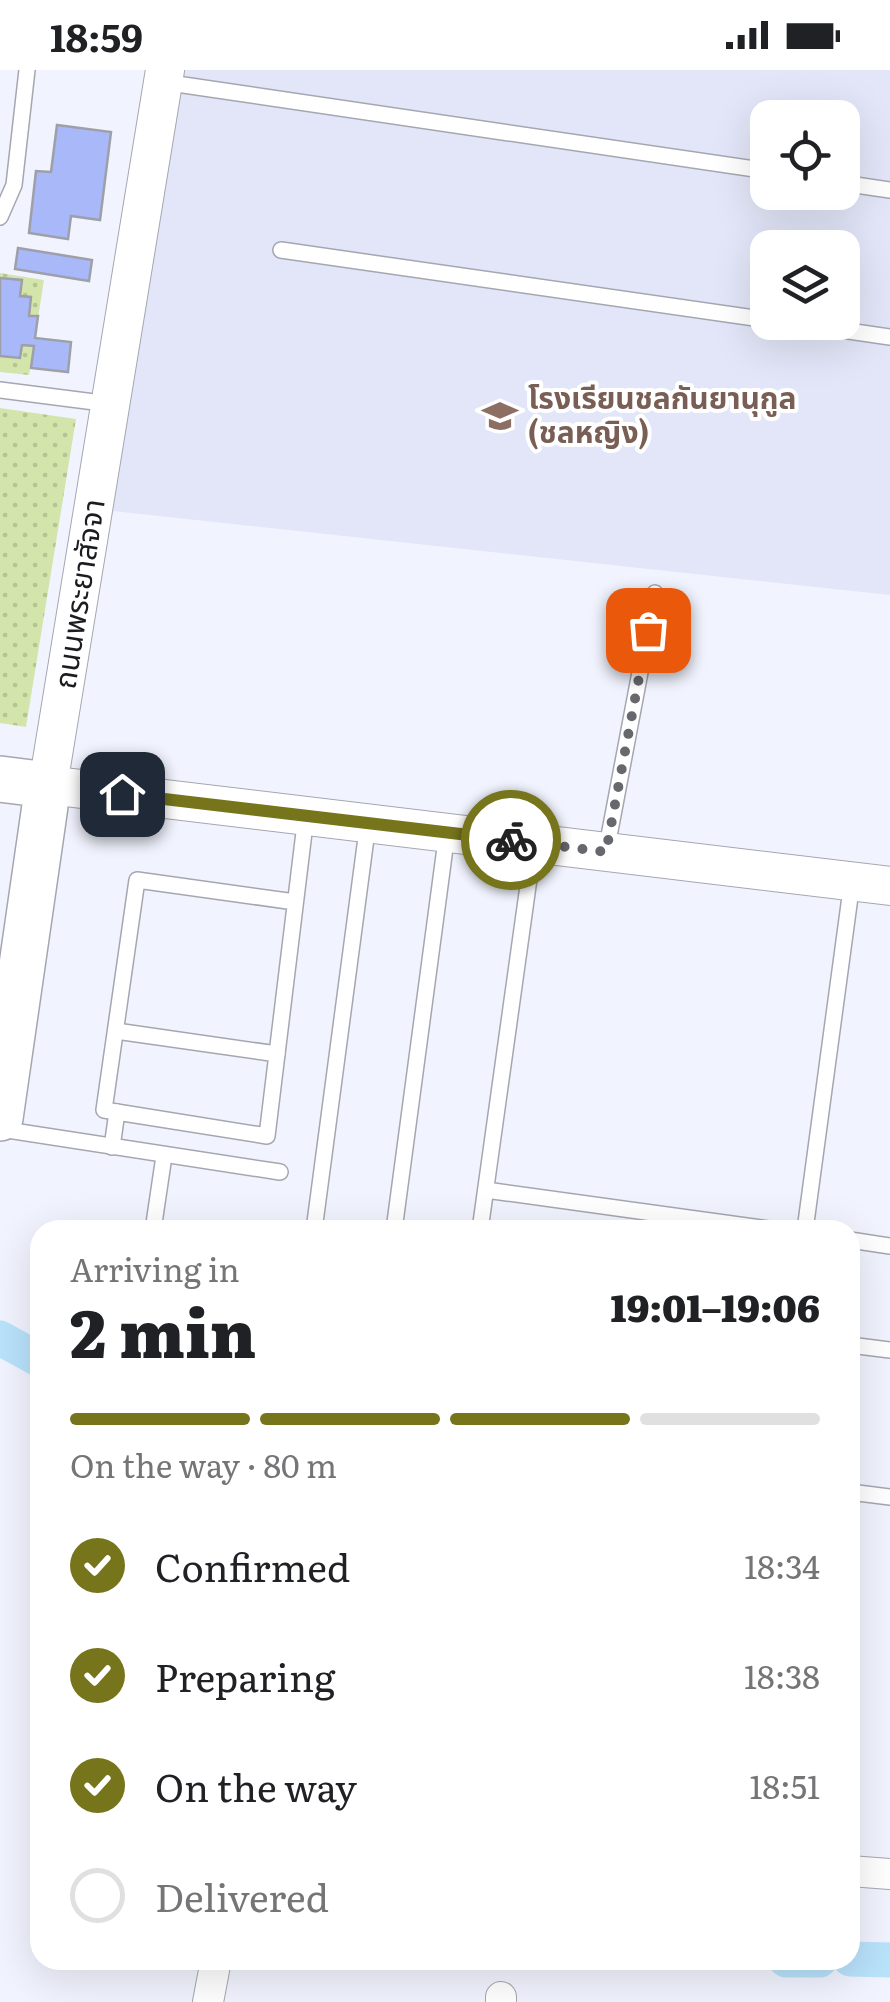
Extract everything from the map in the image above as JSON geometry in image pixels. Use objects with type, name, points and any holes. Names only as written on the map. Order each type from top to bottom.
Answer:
[{"type":"main road","points":[[0,779],[48,784]]},
{"type":"main road","name":"ถนนพระยาสัจจา","points":[[0,1118],[48,784]]},
{"type":"street","name":"ถนนพระยาสัจจา","points":[[48,784],[164,76]]},
{"type":"street","points":[[48,784],[890,886]]},
{"type":"street","points":[[860,1872],[890,1874]]},
{"type":"street","points":[[208,2002],[214,1970]]},
{"type":"lane","points":[[0,217],[14,185],[26,70]]},
{"type":"lane","points":[[164,76],[750,169]]},
{"type":"lane","points":[[860,185],[890,190]]},
{"type":"lane","points":[[280,250],[750,317]]},
{"type":"lane","points":[[860,333],[890,337]]},
{"type":"lane","points":[[0,390],[111,405]]},
{"type":"lane","points":[[606,852],[655,593]]},
{"type":"lane","points":[[295,902],[137,880],[104,1110],[268,1136],[306,816]]},
{"type":"lane","points":[[315,1220],[368,824]]},
{"type":"lane","points":[[395,1220],[447,833]]},
{"type":"lane","points":[[482,1220],[534,843]]},
{"type":"lane","points":[[806,1220],[852,881]]},
{"type":"lane","points":[[116,1031],[277,1054]]},
{"type":"lane","points":[[112,1147],[117,1112]]},
{"type":"lane","points":[[0,1129],[280,1172]]},
{"type":"lane","points":[[155,1220],[164,1156]]},
{"type":"lane","points":[[486,1190],[704,1220]]},
{"type":"lane","points":[[860,1242],[890,1246]]},
{"type":"lane","points":[[860,1346],[890,1350]]},
{"type":"lane","points":[[860,1493],[890,1497]]},
{"type":"shaded area","name":"โรงเรียนชลกันยานุกูล (ชลหญิง)","points":[[165,70],[890,70],[890,595],[94,509]]},
{"type":"green space","points":[[0,273],[44,280],[29,375],[0,372]]},
{"type":"green space","points":[[0,408],[76,419],[26,727],[0,723]]},
{"type":"building","points":[[57,125],[111,132],[100,220],[71,216],[68,239],[29,233],[36,171],[51,172]]},
{"type":"building","points":[[18,248],[92,260],[89,281],[15,269]]},
{"type":"building","points":[[0,278],[22,280],[20,296],[31,297],[29,316],[38,316],[35,338],[71,342],[68,372],[31,368],[34,346],[22,345],[20,358],[0,356]]},
{"type":"waterway","points":[[0,1338],[30,1354]]},
{"type":"waterway","points":[[860,1959],[890,1960]]},
{"type":"way so far","points":[[511,840],[606,852],[648,630]]},
{"type":"place","name":"โรงเรียนชลกันยานุกูล (ชลหญิง)","points":[[500,416]]},
{"type":"route","points":[[122,794],[511,840]]}]
